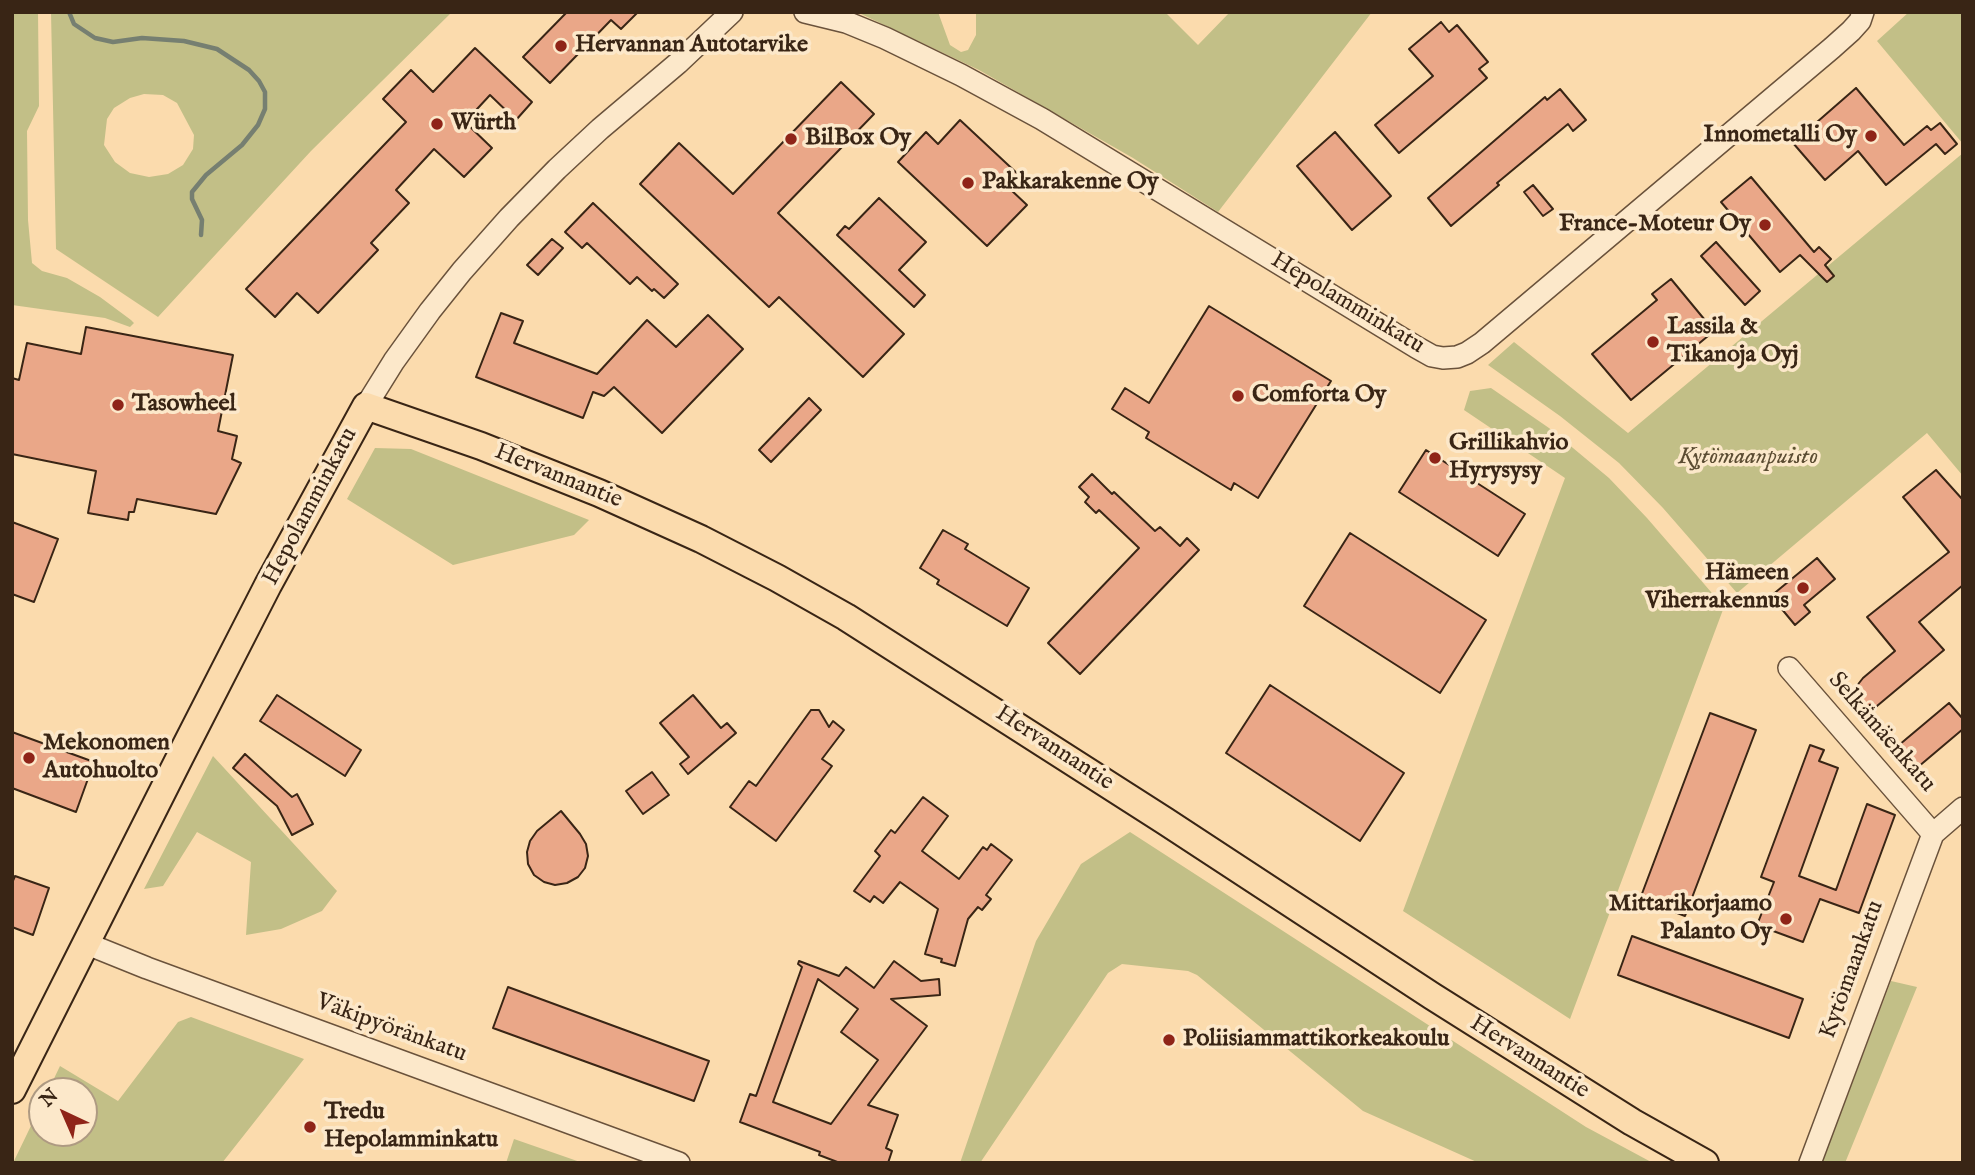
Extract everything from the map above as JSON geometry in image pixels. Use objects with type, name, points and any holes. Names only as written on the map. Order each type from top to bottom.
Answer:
[{"type":"main road","name":"Hepolamminkatu","points":[[12,1090],[262,597],[366,406]]},
{"type":"main road","name":"Hervannantie","points":[[366,406],[481,446],[599,492],[701,539],[846,617],[1432,996],[1632,1122],[1705,1163]]},
{"type":"street","name":"Hepolamminkatu","points":[[366,406],[430,311],[509,218],[600,129],[678,63],[732,12]]},
{"type":"street","name":"Hepolamminkatu","points":[[805,12],[846,22],[885,37],[1030,112],[1416,347],[1432,356],[1443,358],[1457,357],[1482,343],[1851,32],[1863,12]]},
{"type":"street","name":"Selkämäenkatu","points":[[1789,668],[1933,834]]},
{"type":"street","name":"Kytömaankatu","points":[[1810,1163],[1933,834],[1963,808]]},
{"type":"street","name":"Väkipyöränkatu","points":[[85,943],[680,1163]]},
{"type":"green space","points":[[12,12],[38,12],[39,106],[27,131],[28,220],[32,263],[42,271],[67,278],[100,297],[134,323],[130,327],[105,318],[12,305]]},
{"type":"green space","points":[[51,12],[452,12],[311,151],[158,317],[56,249]],"holes":[[[144,94],[163,95],[177,103],[194,135],[193,149],[183,165],[168,174],[149,177],[130,173],[115,162],[104,145],[107,119],[114,108],[130,98]]]},
{"type":"green space","points":[[857,12],[938,12],[950,45],[961,52],[968,50],[976,35],[976,12],[1165,12],[1198,45],[1230,12],[1372,12],[1218,212],[1133,158],[979,70]]},
{"type":"green space","points":[[1909,12],[1963,12],[1963,144],[1877,41]]},
{"type":"green space","name":"Kytömaanpuisto","points":[[1963,153],[1963,476],[1927,433],[1737,593],[1663,508],[1619,463],[1560,416],[1488,365],[1514,342],[1628,433]]},
{"type":"green space","points":[[1491,388],[1549,428],[1609,478],[1724,607],[1570,1019],[1403,911],[1565,478],[1464,410],[1470,391]]},
{"type":"green space","points":[[375,448],[411,449],[589,520],[574,535],[453,565],[347,499]]},
{"type":"green space","points":[[213,756],[337,891],[322,911],[281,929],[246,935],[251,862],[197,832],[163,886],[144,889]]},
{"type":"green space","points":[[1130,832],[1586,1127],[1653,1163],[1479,1163],[1363,1111],[1197,975],[1188,971],[1122,964],[1108,973],[980,1163],[960,1163],[1036,941],[1081,864]]},
{"type":"green space","points":[[1891,981],[1917,987],[1845,1163],[1822,1163]]},
{"type":"green space","points":[[191,1017],[304,1059],[222,1163],[13,1163],[28,1132],[28,1147],[98,1147],[98,1089],[118,1101],[178,1022]]},
{"type":"green space","points":[[60,1066],[78,1077],[55,1077]]},
{"type":"green space","points":[[514,1139],[583,1163],[506,1163]]},
{"type":"building","name":"Hervannan Autotarvike","points":[[567,12],[638,12],[621,29],[611,20],[550,83],[523,57]]},
{"type":"building","points":[[1441,22],[1449,32],[1457,25],[1488,62],[1479,69],[1487,78],[1399,153],[1375,125],[1433,76],[1409,49]]},
{"type":"building","points":[[475,48],[532,102],[516,120],[490,95],[465,122],[492,148],[464,177],[434,149],[396,190],[409,203],[371,243],[378,250],[318,313],[297,293],[275,317],[246,289],[406,122],[383,99],[411,70],[433,92]]},
{"type":"building","points":[[841,82],[874,114],[778,213],[904,334],[863,377],[779,297],[769,307],[640,184],[679,143],[733,194]]},
{"type":"building","points":[[1856,88],[1904,145],[1927,126],[1931,130],[1940,123],[1957,144],[1945,154],[1936,144],[1886,185],[1858,151],[1825,180],[1793,143]]},
{"type":"building","points":[[1560,89],[1586,120],[1573,131],[1568,124],[1497,183],[1499,185],[1451,226],[1428,198],[1545,97],[1547,100]]},
{"type":"building","name":"Pakkarakenne Oy","points":[[960,120],[1021,177],[1010,189],[1027,205],[987,246],[898,162],[926,132],[938,144]]},
{"type":"building","points":[[1335,132],[1391,196],[1352,230],[1297,166]]},
{"type":"building","name":"France-Moteur Oy","points":[[1751,177],[1814,252],[1819,247],[1831,259],[1825,265],[1834,276],[1827,282],[1800,255],[1780,272],[1721,202]]},
{"type":"building","points":[[1533,185],[1553,209],[1543,216],[1524,192]]},
{"type":"building","points":[[879,198],[926,242],[899,270],[925,295],[914,307],[837,235],[845,226],[849,229]]},
{"type":"building","points":[[593,203],[678,284],[664,298],[637,277],[630,284],[587,243],[582,248],[565,232]]},
{"type":"building","points":[[552,239],[563,248],[538,275],[527,265]]},
{"type":"building","points":[[1716,242],[1760,291],[1745,305],[1701,256]]},
{"type":"building","name":"Lassila & Tikanoja Oyj","points":[[1671,279],[1714,331],[1631,400],[1592,354],[1657,300],[1652,294]]},
{"type":"building","name":"Comforta Oy","points":[[1209,306],[1331,381],[1258,498],[1234,483],[1231,490],[1146,438],[1149,432],[1112,409],[1125,388],[1149,403]]},
{"type":"building","points":[[501,313],[523,321],[514,343],[597,374],[647,320],[676,347],[708,315],[743,349],[662,433],[614,387],[604,396],[593,392],[583,418],[476,377]]},
{"type":"building","name":"Tasowheel","points":[[86,327],[233,355],[218,431],[237,436],[232,459],[241,463],[216,514],[137,499],[134,512],[129,512],[128,520],[88,513],[96,471],[12,454],[12,378],[19,380],[27,343],[81,354]]},
{"type":"building","points":[[809,398],[821,410],[771,462],[759,450]]},
{"type":"building","points":[[1426,450],[1525,514],[1498,556],[1399,492]]},
{"type":"building","points":[[1936,470],[1963,500],[1963,585],[1919,622],[1944,650],[1871,711],[1852,692],[1863,678],[1895,651],[1867,617],[1949,552],[1903,497]]},
{"type":"building","points":[[1092,474],[1155,531],[1160,527],[1180,546],[1187,538],[1199,550],[1080,674],[1048,643],[1139,548],[1099,510],[1096,513],[1085,502],[1089,497],[1079,487]]},
{"type":"building","points":[[12,522],[58,539],[34,602],[12,594]]},
{"type":"building","points":[[943,530],[968,544],[965,549],[1029,588],[1007,626],[937,584],[939,580],[920,568]]},
{"type":"building","points":[[1350,533],[1486,620],[1440,693],[1304,606]]},
{"type":"building","name":"Hämeen Viherrakennus","points":[[1817,558],[1835,579],[1804,605],[1810,612],[1795,625],[1771,596]]},
{"type":"building","points":[[1270,685],[1404,773],[1360,841],[1226,753]]},
{"type":"building","points":[[277,695],[361,750],[345,776],[260,721]]},
{"type":"building","points":[[693,695],[721,728],[727,723],[736,733],[688,774],[680,764],[689,757],[660,723]]},
{"type":"building","points":[[1949,703],[1963,719],[1963,729],[1918,767],[1899,745]]},
{"type":"building","points":[[811,710],[819,710],[829,727],[833,721],[844,730],[822,759],[832,766],[776,841],[730,807],[749,781],[756,786]]},
{"type":"building","points":[[1710,713],[1756,730],[1685,916],[1640,899]]},
{"type":"building","points":[[12,732],[94,762],[76,812],[12,788]]},
{"type":"building","points":[[1810,745],[1824,750],[1819,761],[1838,768],[1799,876],[1836,890],[1867,804],[1895,815],[1859,913],[1820,899],[1803,942],[1757,925],[1774,882],[1761,877]]},
{"type":"building","points":[[245,754],[292,797],[297,794],[313,824],[292,835],[277,806],[233,768]]},
{"type":"building","points":[[652,772],[669,795],[643,814],[626,791]]},
{"type":"building","points":[[923,797],[948,816],[922,851],[959,879],[983,847],[987,850],[991,844],[1012,860],[986,895],[991,899],[982,910],[978,907],[968,919],[955,966],[925,954],[938,909],[900,882],[883,903],[874,896],[870,902],[854,891],[880,856],[875,851],[891,830],[895,833]]},
{"type":"building","points":[[561,811],[586,844],[588,856],[585,868],[578,877],[555,885],[534,875],[528,864],[527,852],[537,831]]},
{"type":"building","points":[[15,876],[49,888],[33,935],[12,927],[12,883]]},
{"type":"building","points":[[1632,936],[1803,999],[1789,1038],[1618,975]]},
{"type":"building","points":[[799,961],[839,976],[846,967],[874,988],[894,961],[921,981],[939,979],[940,995],[891,999],[927,1026],[868,1105],[898,1115],[886,1148],[892,1151],[888,1163],[840,1163],[819,1155],[820,1152],[740,1122],[750,1094],[756,1096],[802,967],[798,964]],"holes":[[[818,979],[858,1009],[841,1032],[878,1060],[831,1124],[773,1102]]]},
{"type":"building","points":[[508,987],[709,1061],[694,1101],[493,1028]]},
{"type":"waterway","points":[[69,12],[74,24],[95,38],[113,42],[142,38],[184,41],[217,49],[249,70],[259,81],[265,92],[265,109],[258,125],[242,145],[206,175],[192,192],[192,199],[202,220],[201,235]]},
{"type":"place","name":"Hervannan Autotarvike","points":[[561,46]]},
{"type":"place","name":"Würth","points":[[437,124]]},
{"type":"place","name":"Innometalli Oy","points":[[1871,136]]},
{"type":"place","name":"BilBox Oy","points":[[791,139]]},
{"type":"place","name":"Pakkarakenne Oy","points":[[968,183]]},
{"type":"place","name":"France-Moteur Oy","points":[[1765,225]]},
{"type":"place","name":"Lassila & Tikanoja Oyj","points":[[1653,342]]},
{"type":"place","name":"Comforta Oy","points":[[1238,396]]},
{"type":"place","name":"Tasowheel","points":[[118,405]]},
{"type":"place","name":"Grillikahvio Hyrysysy","points":[[1435,458]]},
{"type":"place","name":"Hämeen Viherrakennus","points":[[1803,588]]},
{"type":"place","name":"Mekonomen Autohuolto","points":[[29,758]]},
{"type":"place","name":"Mittarikorjaamo Palanto Oy","points":[[1786,919]]},
{"type":"place","name":"Poliisiammattikorkeakoulu","points":[[1169,1040]]},
{"type":"place","name":"Tredu Hepolamminkatu","points":[[310,1127]]}]
